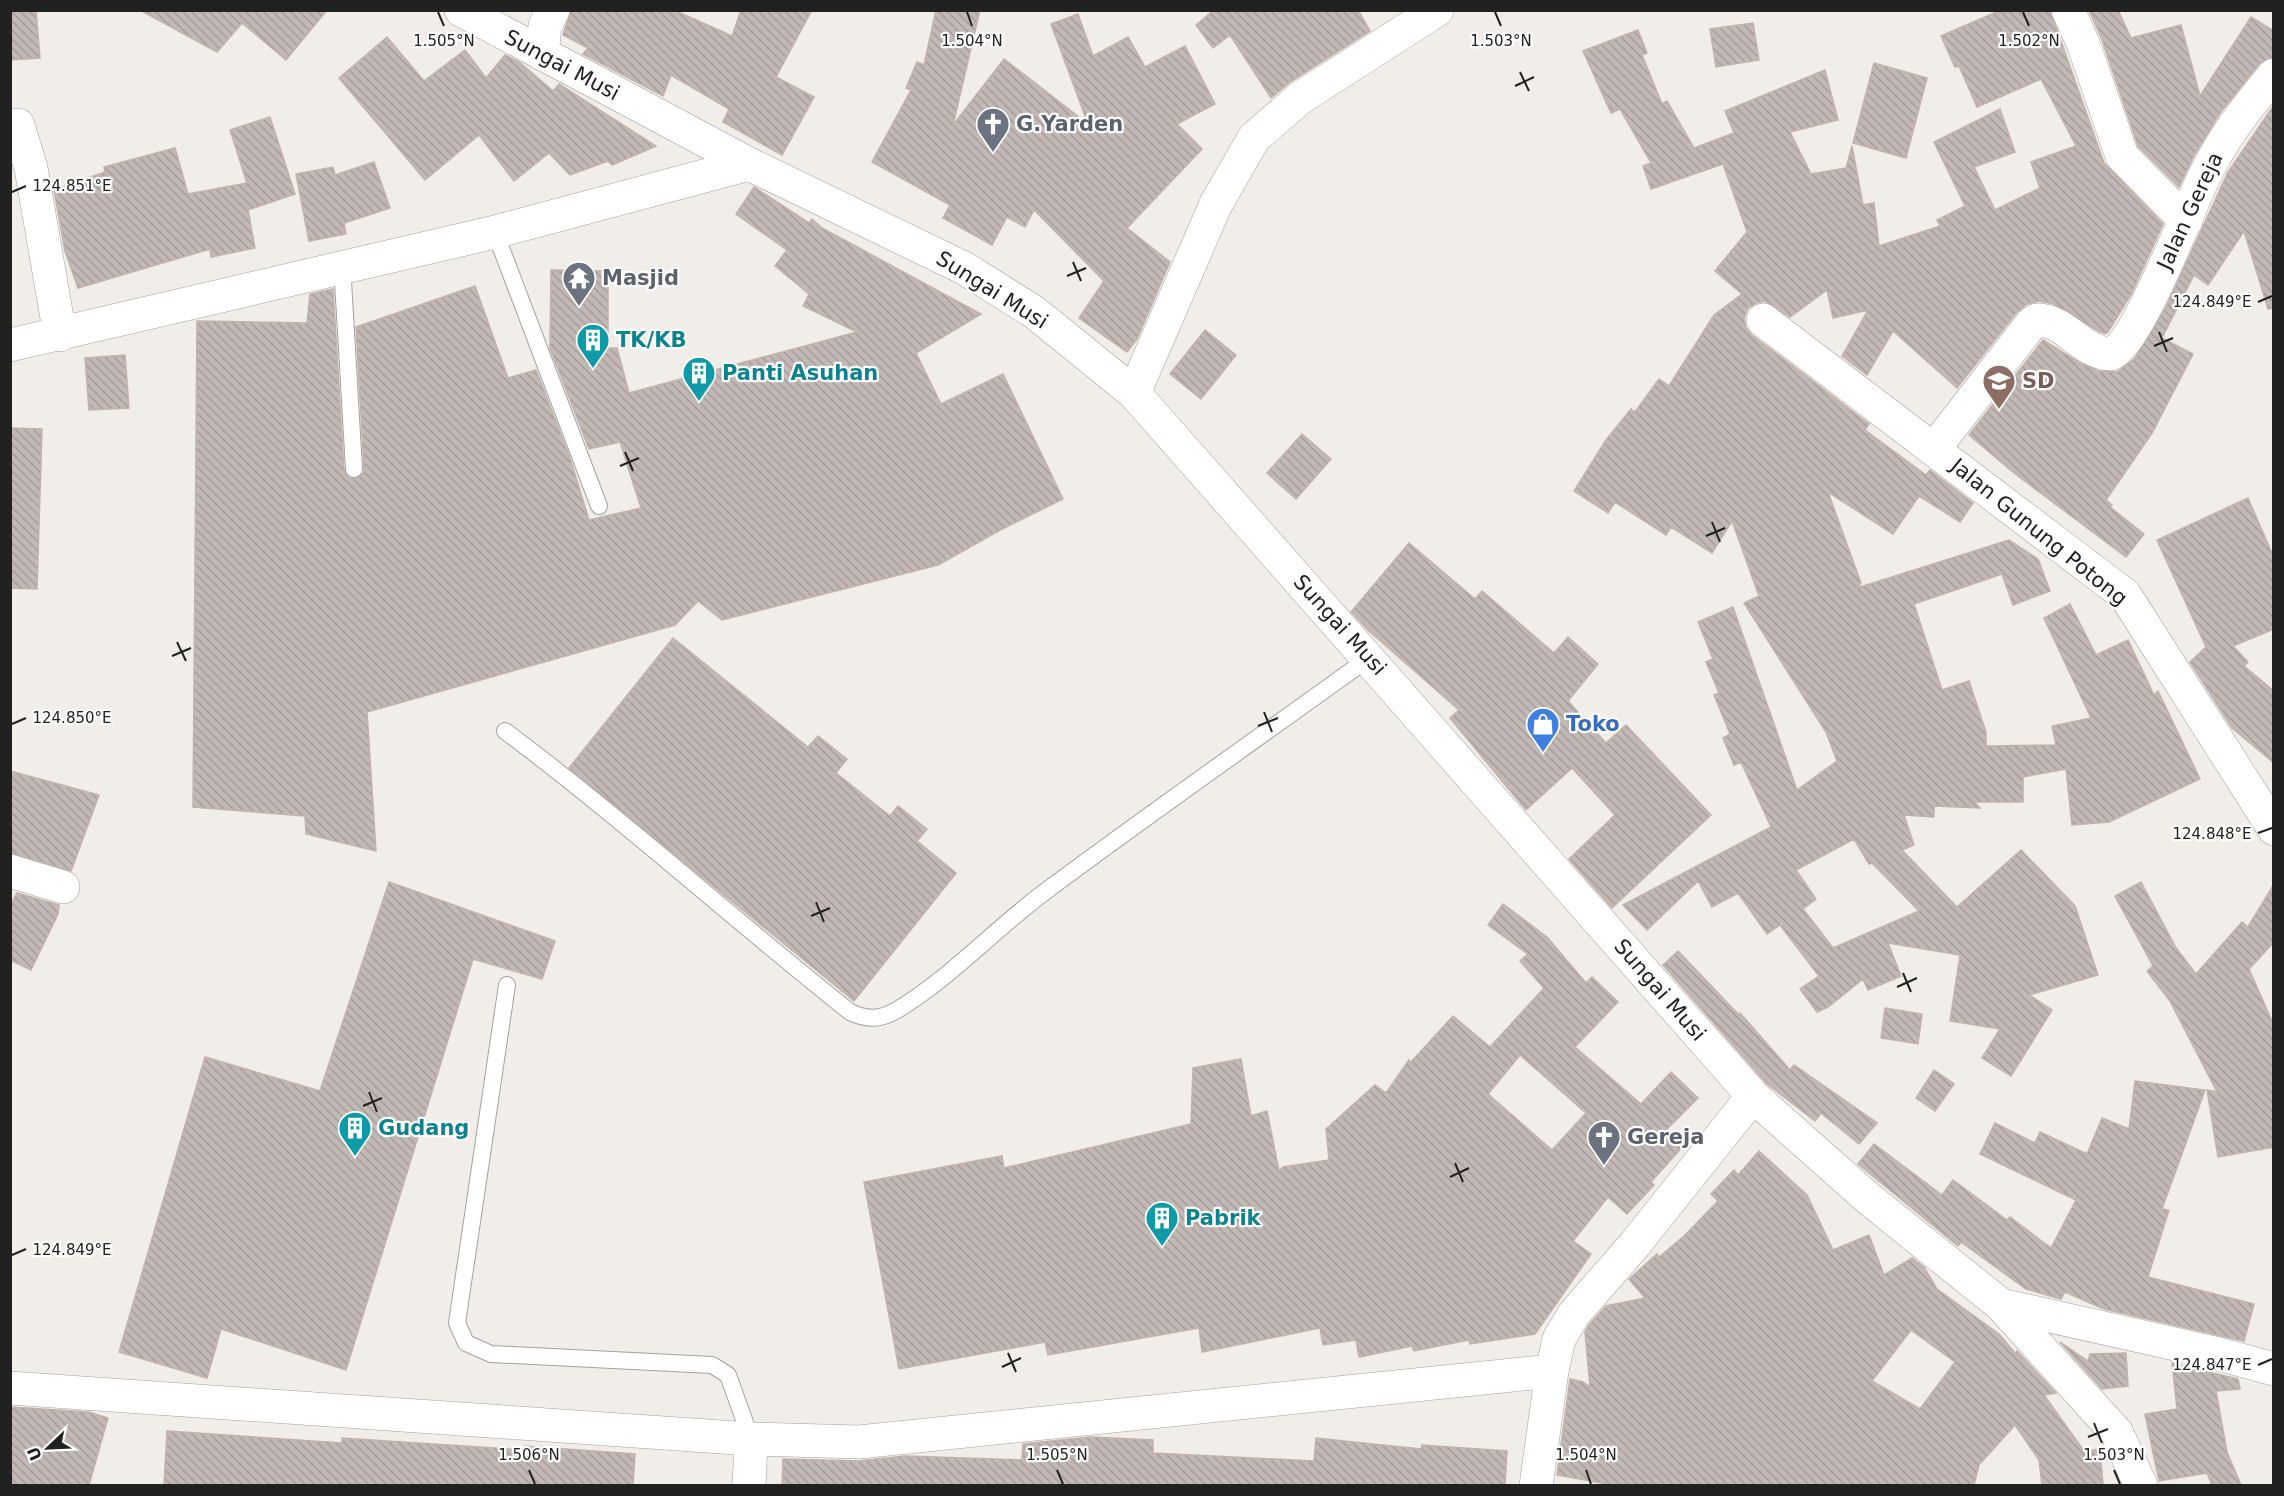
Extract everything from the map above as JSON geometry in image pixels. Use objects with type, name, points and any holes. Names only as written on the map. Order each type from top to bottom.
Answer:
[{"type":"street","name":"Sungai Musi","points":[[461,10],[749,165],[964,268],[1034,312],[1134,393],[1753,1096],[1869,1199],[2001,1305],[2117,1432],[2141,1485]]},
{"type":"street","points":[[542,54],[545,26],[553,10]]},
{"type":"street","points":[[1134,393],[1216,204],[1254,138],[1300,98],[1437,10]]},
{"type":"street","points":[[2068,10],[2087,53],[2122,156],[2186,221]]},
{"type":"street","name":"Jalan Gereja","points":[[1934,449],[2031,324],[2037,320],[2053,323],[2100,352],[2111,354],[2119,349],[2149,300],[2186,221],[2203,177],[2234,124],[2274,75]]},
{"type":"street","points":[[18,125],[31,168],[60,335]]},
{"type":"street","points":[[10,345],[495,232],[749,165]]},
{"type":"street","name":"Jalan Gunung Potong","points":[[1763,320],[2125,596],[2274,829]]},
{"type":"street","points":[[10,871],[63,887]]},
{"type":"street","points":[[1536,1485],[1552,1371],[1559,1339],[1574,1314],[1642,1235],[1753,1096]]},
{"type":"street","points":[[2001,1305],[2215,1353],[2274,1369]]},
{"type":"street","points":[[10,1389],[751,1438],[859,1442],[1552,1371]]},
{"type":"street","points":[[749,1485],[751,1438]]},
{"type":"lane","points":[[495,232],[599,506]]},
{"type":"lane","points":[[327,272],[343,281],[354,469]]},
{"type":"lane","points":[[505,731],[573,782],[758,940],[850,1012],[866,1019],[880,1017],[911,1000],[1044,893],[1369,658]]},
{"type":"lane","points":[[507,985],[457,1323],[466,1342],[491,1354],[712,1365],[728,1375],[751,1438]]},
{"type":"building","points":[[10,10],[36,10],[40,58],[10,60]]},
{"type":"building","points":[[140,10],[327,10],[286,60],[242,23],[217,52]]},
{"type":"building","points":[[571,10],[674,10],[732,36],[741,10],[812,10],[776,77],[814,97],[782,155],[723,122],[729,109],[671,75],[663,96],[583,54],[588,48],[563,35]]},
{"type":"building","points":[[936,10],[980,10],[953,125],[1004,59],[1088,124],[1051,24],[1078,14],[1093,56],[1128,37],[1145,67],[1185,46],[1215,104],[1177,124],[1202,149],[1127,228],[1170,262],[1137,339],[1127,352],[1079,318],[1104,281],[1034,210],[1025,227],[1007,217],[992,245],[943,218],[950,205],[872,162],[911,90],[906,88],[917,62],[924,65]]},
{"type":"building","points":[[1214,10],[1358,10],[1370,31],[1290,82],[1271,98],[1230,35],[1213,48],[1196,25]]},
{"type":"building","points":[[2001,10],[2050,10],[2104,163],[2163,224],[2132,293],[2108,332],[2105,334],[2100,332],[2054,304],[2039,301],[2027,304],[2016,313],[1957,388],[1893,331],[1867,375],[1842,356],[1868,310],[1833,318],[1827,290],[1790,317],[1765,301],[1748,308],[1744,318],[1746,328],[1752,335],[1869,424],[1865,430],[1926,475],[1930,470],[1973,503],[1960,522],[1919,496],[1893,534],[1828,492],[1861,583],[1857,588],[2009,540],[2038,559],[2050,591],[2013,605],[2002,574],[1914,604],[1942,690],[1969,681],[1986,732],[1986,746],[2056,745],[2052,726],[2091,718],[2044,618],[2070,604],[2096,655],[2128,640],[2154,695],[2158,691],[2200,779],[2109,822],[2072,825],[2066,769],[2023,777],[2023,802],[1974,802],[1980,808],[1934,806],[1934,817],[1904,815],[1914,845],[1902,850],[1957,907],[2021,850],[2075,906],[2098,975],[2029,995],[2052,1010],[2011,1076],[1982,1058],[2000,1029],[1950,1021],[1960,955],[1888,943],[1901,976],[1868,990],[1863,979],[1828,1007],[1817,1012],[1800,989],[1819,976],[1780,925],[1767,934],[1738,893],[1712,907],[1698,881],[1647,930],[1623,905],[1771,827],[1741,762],[1734,765],[1723,738],[1730,734],[1714,695],[1719,693],[1706,662],[1713,659],[1698,622],[1733,607],[1797,790],[1837,761],[1826,732],[1744,603],[1759,596],[1732,521],[1712,553],[1671,527],[1666,535],[1615,502],[1608,513],[1574,491],[1606,440],[1631,409],[1635,412],[1659,379],[1669,386],[1714,315],[1742,294],[1715,271],[1747,232],[1723,164],[1651,189],[1643,166],[1651,163],[1620,109],[1611,113],[1583,51],[1638,30],[1647,53],[1642,55],[1662,104],[1667,101],[1694,148],[1734,133],[1725,111],[1825,70],[1838,120],[1790,132],[1811,174],[1846,168],[1852,146],[1863,205],[1874,203],[1879,246],[1940,226],[1937,220],[1965,206],[1934,142],[2000,109],[2015,152],[1974,167],[1995,210],[2040,188],[2031,162],[2076,146],[2041,79],[1977,107],[1959,66],[1955,67],[1941,36]],"holes":[[[1854,839],[1869,864],[1872,863],[1919,911],[1833,948],[1803,909],[1816,899],[1796,870]]]},
{"type":"building","points":[[2089,10],[2118,10],[2131,38],[2181,25],[2200,96],[2251,17],[2274,31],[2274,57],[2260,63],[2220,113],[2195,154],[2179,187],[2138,146],[2101,37]]},
{"type":"building","points":[[1753,23],[1759,60],[1716,67],[1710,29]]},
{"type":"building","points":[[387,37],[424,81],[465,50],[486,78],[505,55],[519,62],[553,91],[559,84],[656,146],[612,165],[608,161],[570,175],[549,153],[514,181],[479,135],[425,180],[339,78]]},
{"type":"building","points":[[1874,63],[1927,78],[1906,158],[1853,143]]},
{"type":"building","points":[[2274,105],[2274,308],[2268,309],[2244,231],[2208,285],[2194,275],[2162,338],[2193,354],[2152,433],[2106,500],[2112,505],[2110,507],[2144,534],[2126,557],[2014,473],[1969,435],[2043,340],[2098,371],[2117,372],[2135,358],[2165,309],[2228,172]]},
{"type":"building","points":[[270,117],[295,194],[248,210],[255,248],[211,257],[210,249],[78,288],[65,251],[54,190],[105,172],[104,167],[175,148],[188,194],[247,183],[230,130]]},
{"type":"building","points":[[374,162],[390,208],[344,223],[346,234],[309,241],[296,174],[333,167],[335,175]]},
{"type":"building","points":[[754,187],[809,223],[812,219],[822,228],[981,314],[916,353],[941,404],[1003,374],[1063,499],[1002,529],[938,565],[722,620],[698,601],[675,625],[367,712],[376,851],[306,834],[305,816],[193,807],[197,321],[307,323],[310,294],[333,289],[344,470],[349,478],[355,479],[363,474],[364,468],[356,327],[475,286],[508,378],[536,370],[570,458],[589,520],[641,508],[620,442],[589,449],[550,348],[551,270],[608,271],[608,348],[617,348],[629,393],[857,332],[803,306],[809,294],[775,266],[787,250],[736,214]]},
{"type":"building","points":[[1205,330],[1236,355],[1201,399],[1170,374]]},
{"type":"building","points":[[125,355],[129,408],[89,410],[85,358]]},
{"type":"building","points":[[10,428],[42,429],[37,589],[10,588]]},
{"type":"building","points":[[1302,434],[1331,459],[1296,499],[1267,473]]},
{"type":"building","points":[[2248,498],[2274,558],[2274,629],[2233,646],[2248,662],[2244,666],[2274,691],[2274,763],[2232,728],[2190,662],[2206,647],[2157,540]]},
{"type":"building","points":[[1409,543],[1475,599],[1482,591],[1554,653],[1568,637],[1598,664],[1568,701],[1606,743],[1626,725],[1711,815],[1612,908],[1569,859],[1615,815],[1572,768],[1526,810],[1450,718],[1459,710],[1369,631],[1351,612]]},
{"type":"building","points":[[673,638],[808,747],[818,736],[847,759],[836,773],[890,816],[898,806],[927,829],[917,841],[956,873],[854,1001],[569,768]]},
{"type":"building","points":[[10,771],[99,795],[71,871],[10,853]]},
{"type":"building","name":"Gudang","points":[[389,882],[555,941],[542,979],[473,959],[346,1370],[221,1329],[207,1378],[119,1352],[205,1057],[320,1091]]},
{"type":"building","points":[[2141,882],[2176,948],[2196,974],[2242,922],[2248,927],[2274,884],[2274,942],[2249,969],[2274,1026],[2274,1147],[2218,1157],[2207,1090],[2217,1092],[2170,1001],[2147,971],[2153,966],[2115,896]]},
{"type":"building","points":[[17,893],[59,905],[58,914],[31,970],[10,960],[10,906]]},
{"type":"building","points":[[1503,904],[1547,937],[1586,983],[1592,977],[1618,1002],[1575,1047],[1641,1104],[1671,1072],[1698,1098],[1667,1129],[1684,1145],[1651,1182],[1654,1185],[1627,1214],[1608,1197],[1573,1241],[1591,1254],[1535,1334],[1470,1344],[1469,1340],[1414,1351],[1412,1346],[1359,1357],[1356,1340],[1323,1345],[1320,1328],[1202,1352],[1199,1328],[1048,1355],[1045,1342],[899,1369],[864,1182],[1002,1156],[1004,1168],[1191,1124],[1193,1068],[1241,1059],[1251,1116],[1267,1111],[1279,1171],[1283,1167],[1329,1160],[1326,1129],[1375,1085],[1386,1093],[1409,1060],[1411,1062],[1453,1016],[1490,1047],[1544,988],[1520,961],[1528,954],[1488,925]],"holes":[[[1520,1055],[1586,1113],[1552,1150],[1488,1094]]]},
{"type":"building","points":[[1678,951],[1739,1015],[1740,1013],[1790,1070],[1794,1065],[1877,1123],[1859,1144],[1821,1113],[1815,1121],[1766,1083],[1663,965]]},
{"type":"building","points":[[1885,1008],[1922,1014],[1918,1044],[1881,1038]]},
{"type":"building","points":[[1934,1070],[1954,1084],[1935,1111],[1916,1098]]},
{"type":"building","points":[[2135,1081],[2205,1090],[2162,1209],[2169,1210],[2148,1277],[2254,1304],[2244,1341],[2104,1309],[2065,1292],[2061,1299],[2026,1289],[1961,1242],[1958,1246],[1858,1164],[1874,1144],[1942,1195],[1953,1180],[2007,1220],[2010,1217],[2051,1248],[2076,1200],[1980,1154],[1995,1123],[2035,1143],[2040,1132],[2087,1154],[2102,1118],[2129,1129]]},
{"type":"building","points":[[1759,1151],[1807,1195],[1833,1250],[1869,1235],[1884,1275],[1912,1258],[1924,1267],[1937,1289],[1999,1334],[2056,1393],[2044,1395],[2084,1451],[2100,1449],[2103,1485],[2042,1485],[2039,1460],[2015,1425],[1979,1465],[1974,1485],[1612,1485],[1557,1475],[1570,1379],[1583,1382],[1590,1387],[1585,1332],[1589,1325],[1606,1306],[1645,1298],[1629,1279],[1657,1254],[1659,1257],[1684,1236],[1718,1201],[1711,1194],[1734,1170],[1738,1175]],"holes":[[[1911,1330],[1955,1362],[1920,1409],[1872,1381]]]},
{"type":"building","points":[[2060,1342],[2088,1361],[2090,1354],[2126,1353],[2128,1386],[2102,1389]]},
{"type":"building","points":[[2172,1363],[2238,1379],[2240,1389],[2216,1391],[2227,1452],[2241,1485],[2212,1485],[2207,1473],[2159,1481],[2145,1414],[2177,1409]]},
{"type":"building","points":[[10,1407],[88,1412],[108,1418],[89,1485],[10,1485]]},
{"type":"building","points":[[167,1431],[342,1443],[342,1438],[525,1450],[525,1446],[635,1454],[633,1485],[164,1485]]},
{"type":"building","points":[[1091,1437],[1153,1440],[1153,1453],[1314,1461],[1316,1438],[1421,1449],[1422,1445],[1507,1451],[1505,1485],[782,1485],[783,1459],[859,1461],[905,1456],[1022,1460],[1023,1444]]},
{"type":"place","name":"G.Yarden","points":[[993,153]]},
{"type":"place","name":"Masjid","points":[[579,307]]},
{"type":"place","name":"TK/KB","points":[[593,369]]},
{"type":"place","name":"Panti Asuhan","points":[[699,402]]},
{"type":"place","name":"SD","points":[[1999,410]]},
{"type":"place","name":"Toko","points":[[1543,753]]},
{"type":"place","name":"Gudang","points":[[355,1157]]},
{"type":"place","name":"Gereja","points":[[1604,1166]]},
{"type":"place","name":"Pabrik","points":[[1162,1247]]}]
